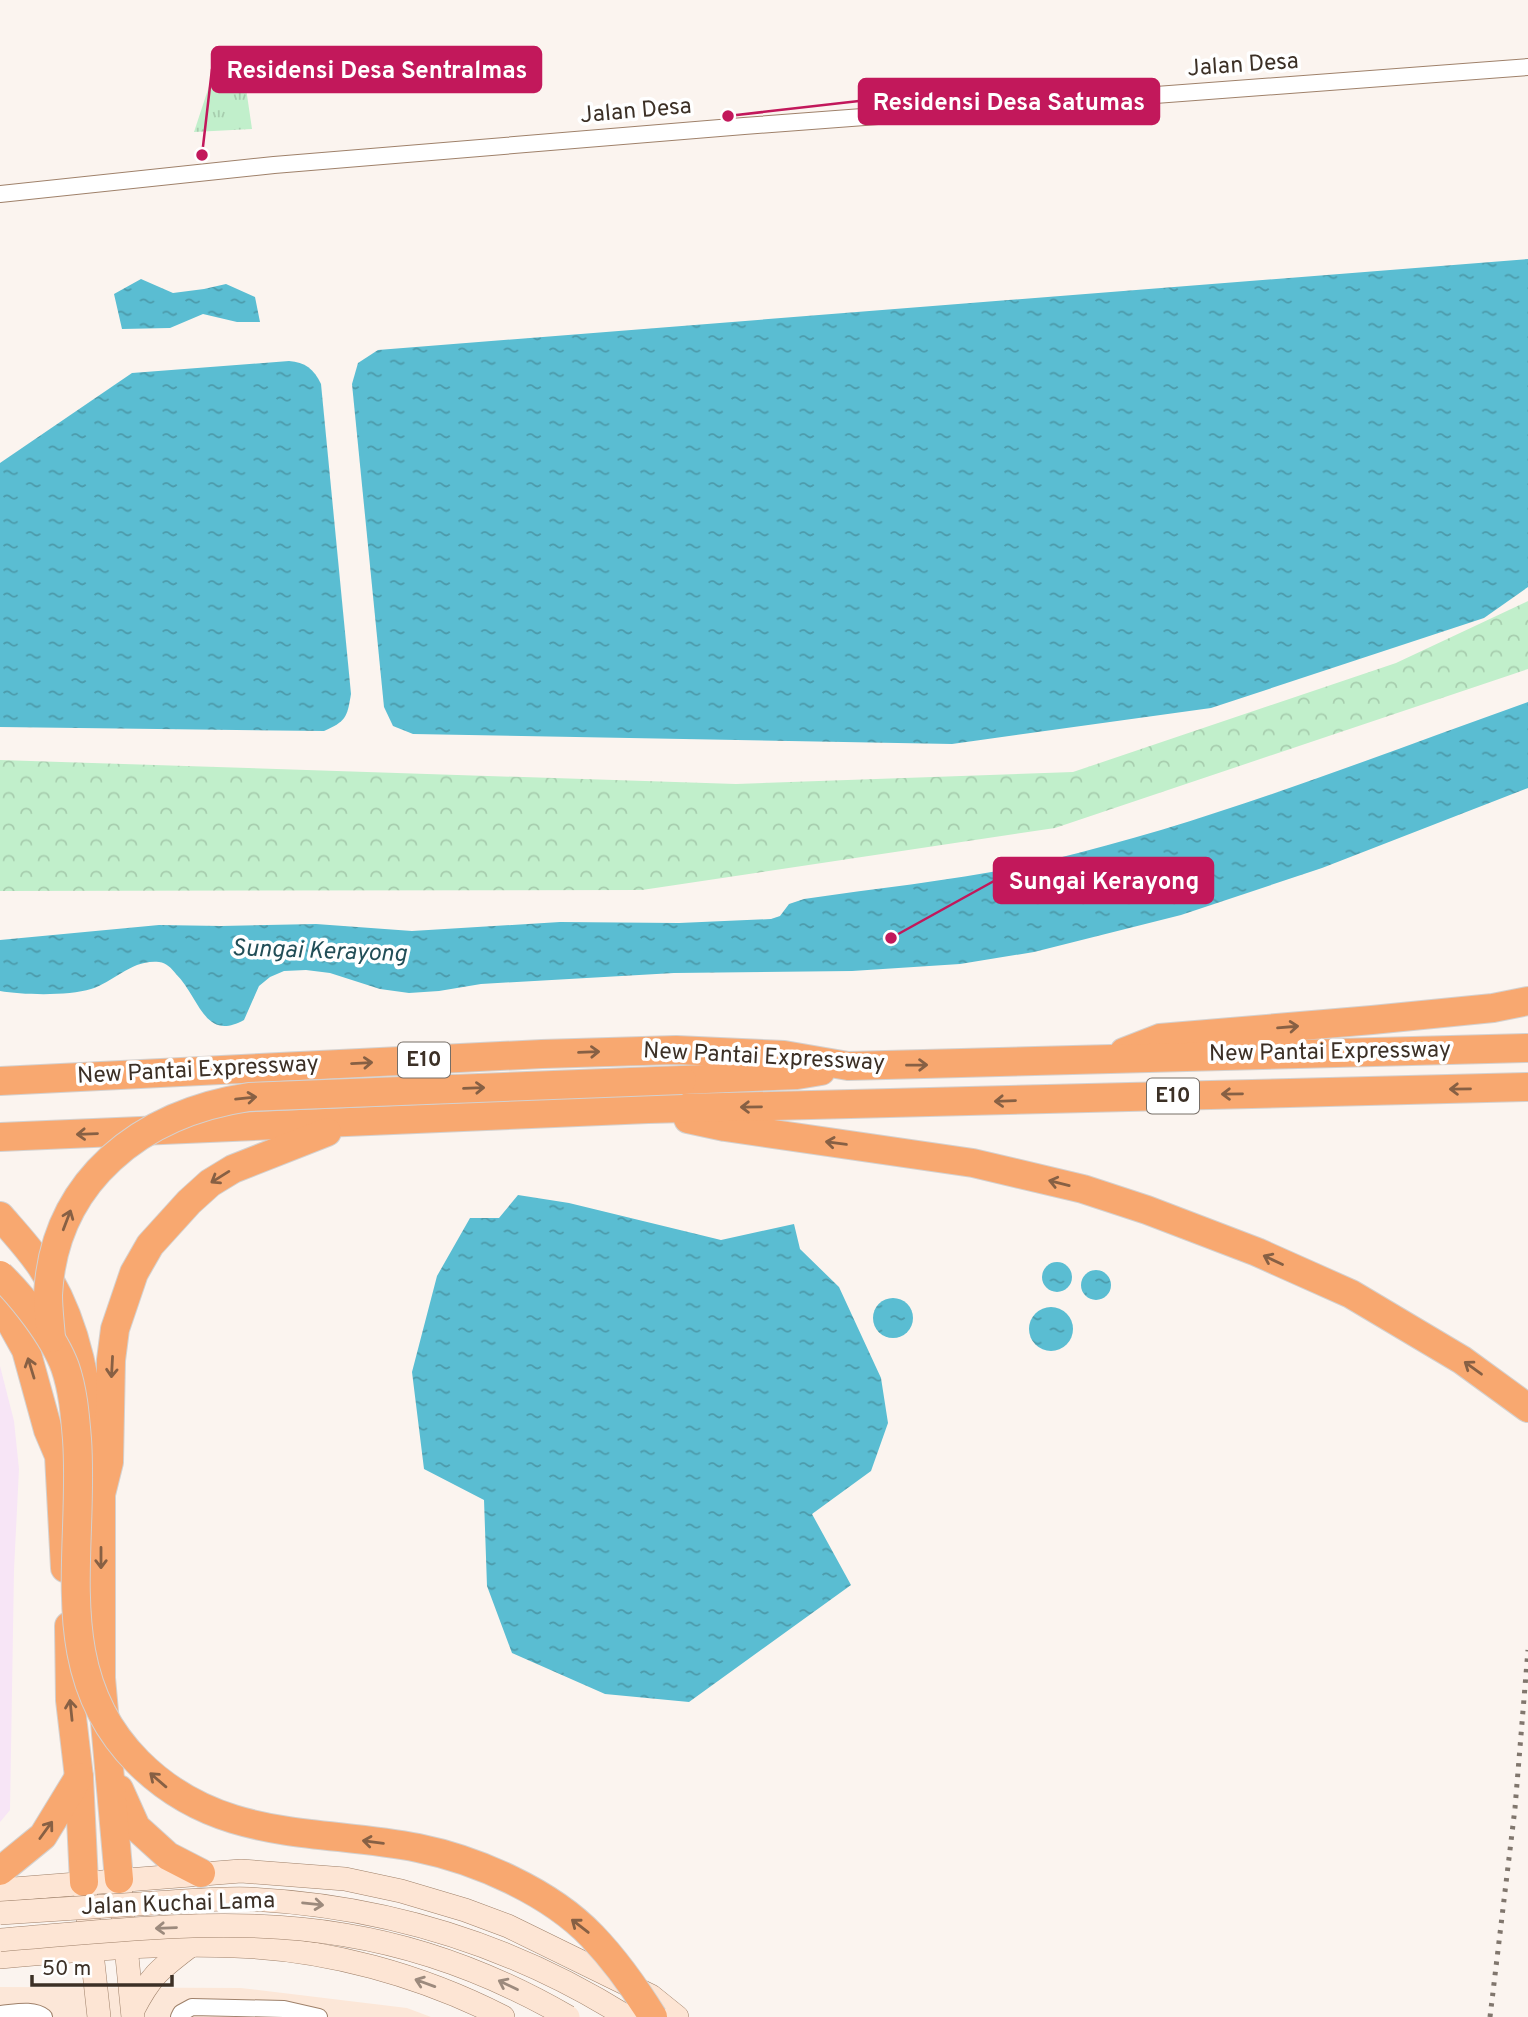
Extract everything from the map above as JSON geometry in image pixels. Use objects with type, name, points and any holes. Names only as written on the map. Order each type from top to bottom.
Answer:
[{"type":"highway","points":[[1101,1060],[1160,1038],[1493,1008],[1528,1001]]},
{"type":"highway","name":"New Pantai Expressway","points":[[0,1081],[542,1054],[676,1050],[784,1055],[848,1066],[1528,1048]]},
{"type":"highway","points":[[85,1882],[79,1777],[70,1700],[58,1388],[51,1352],[48,1295],[55,1251],[70,1210],[96,1172],[127,1144],[149,1129],[219,1101],[249,1097],[797,1075],[848,1066]]},
{"type":"highway","name":"E10","points":[[0,1137],[648,1109],[1528,1087]]},
{"type":"highway","points":[[648,1109],[725,1127],[973,1163],[1083,1189],[1147,1210],[1256,1252],[1351,1294],[1462,1360],[1528,1408]]},
{"type":"highway","points":[[120,1879],[101,1678],[101,1494],[109,1462],[111,1360],[116,1329],[134,1273],[149,1245],[210,1183],[258,1157],[351,1123]]},
{"type":"highway","points":[[0,1216],[43,1268],[77,1345],[87,1392],[92,1459],[101,1494]]},
{"type":"highway","points":[[0,1275],[36,1317],[64,1364],[70,1384],[79,1460],[75,1616],[80,1654],[106,1722],[136,1761],[188,1802],[226,1818],[273,1830],[416,1848],[464,1859],[508,1878],[547,1900],[590,1934],[631,1982],[653,2017]]},
{"type":"highway","points":[[0,1303],[26,1350],[48,1430],[59,1456]]},
{"type":"highway","points":[[109,1763],[136,1827],[168,1856],[201,1872]]},
{"type":"highway","points":[[0,1871],[43,1836],[79,1777]]},
{"type":"main road","name":"Jalan Kuchai Lama","points":[[0,1889],[201,1872],[241,1871],[345,1879],[401,1891],[465,1910],[520,1932],[651,1996],[677,2017]]},
{"type":"main road","points":[[237,1946],[224,1936],[217,1921],[218,1895],[222,1887],[241,1871]]},
{"type":"main road","points":[[120,1879],[132,2015]]},
{"type":"main road","points":[[85,1882],[99,2008]]},
{"type":"main road","name":"Jalan Kuchai Lama","points":[[0,1913],[247,1899],[348,1909],[415,1923],[495,1950],[627,2017]]},
{"type":"main road","name":"Jalan Kuchai Lama","points":[[0,1940],[152,1929],[240,1926],[345,1934],[402,1947],[497,1980],[568,2017]]},
{"type":"main road","points":[[132,2015],[146,1984],[155,1973],[190,1946]]},
{"type":"main road","points":[[0,1957],[93,1949],[190,1946],[237,1946],[301,1952],[427,1983],[503,2017]]},
{"type":"main road","points":[[47,1953],[74,1967],[99,2008]]},
{"type":"street","name":"Jalan Desa","points":[[0,194],[274,165],[1528,66]]},
{"type":"street","points":[[179,2017],[192,2007],[284,2009],[319,2017]]},
{"type":"street","points":[[0,2014],[38,2015]]},
{"type":"shaded area","points":[[0,1366],[14,1421],[19,1469],[14,1570],[10,1810],[0,1822]]},
{"type":"shaded area","points":[[0,1987],[241,1988],[407,2008],[431,2017],[0,2017]]},
{"type":"green space","points":[[241,54],[252,129],[194,132],[219,56]]},
{"type":"green space","points":[[1528,601],[1528,669],[1055,828],[642,890],[0,891],[0,760],[736,784],[1073,772],[1396,663]]},
{"type":"water","points":[[1528,259],[1528,587],[1484,618],[1211,708],[952,744],[413,734],[393,726],[384,707],[352,384],[358,363],[378,350]]},
{"type":"water","points":[[141,279],[173,293],[226,284],[255,297],[260,322],[237,322],[203,314],[170,328],[122,329],[114,294]]},
{"type":"water","points":[[289,361],[308,367],[321,384],[351,694],[344,718],[324,731],[0,727],[0,463],[132,373]]},
{"type":"water","points":[[1528,702],[1528,788],[1322,868],[1181,915],[1034,952],[960,964],[852,971],[674,973],[481,984],[409,993],[380,989],[330,973],[284,971],[259,986],[244,1020],[231,1025],[220,1025],[211,1021],[172,970],[159,962],[132,967],[99,986],[82,991],[46,994],[0,991],[0,940],[159,925],[316,924],[412,931],[560,922],[679,923],[771,919],[780,916],[789,904],[804,899],[989,872],[1050,860],[1172,827]]},
{"type":"water","points":[[518,1195],[569,1203],[721,1240],[794,1224],[800,1249],[839,1287],[881,1378],[888,1423],[871,1471],[812,1514],[851,1585],[689,1702],[605,1694],[512,1653],[487,1586],[484,1500],[424,1469],[412,1372],[437,1276],[470,1218],[499,1218]]},
{"type":"water","points":[[1057,1262],[1067,1267],[1072,1277],[1067,1287],[1057,1292],[1047,1287],[1042,1277],[1047,1267]]},
{"type":"water","points":[[1096,1270],[1102,1271],[1110,1279],[1110,1291],[1102,1299],[1096,1300],[1090,1299],[1082,1291],[1081,1285],[1082,1279],[1090,1271]]},
{"type":"water","points":[[893,1298],[901,1299],[907,1304],[912,1310],[912,1326],[907,1332],[901,1337],[893,1338],[885,1337],[879,1332],[874,1326],[873,1318],[874,1310],[879,1304],[885,1299]]},
{"type":"water","points":[[1051,1307],[1060,1308],[1067,1313],[1072,1320],[1072,1338],[1067,1345],[1060,1350],[1051,1351],[1042,1350],[1035,1345],[1030,1338],[1029,1329],[1030,1320],[1035,1313],[1042,1308]]},
{"type":"railway","points":[[1490,2017],[1515,1808],[1528,1650]]},
{"type":"place","name":"Residensi Desa Satumas","points":[[728,116]]},
{"type":"place","name":"Residensi Desa Sentralmas","points":[[202,155]]},
{"type":"place","name":"Sungai Kerayong","points":[[891,938]]}]
